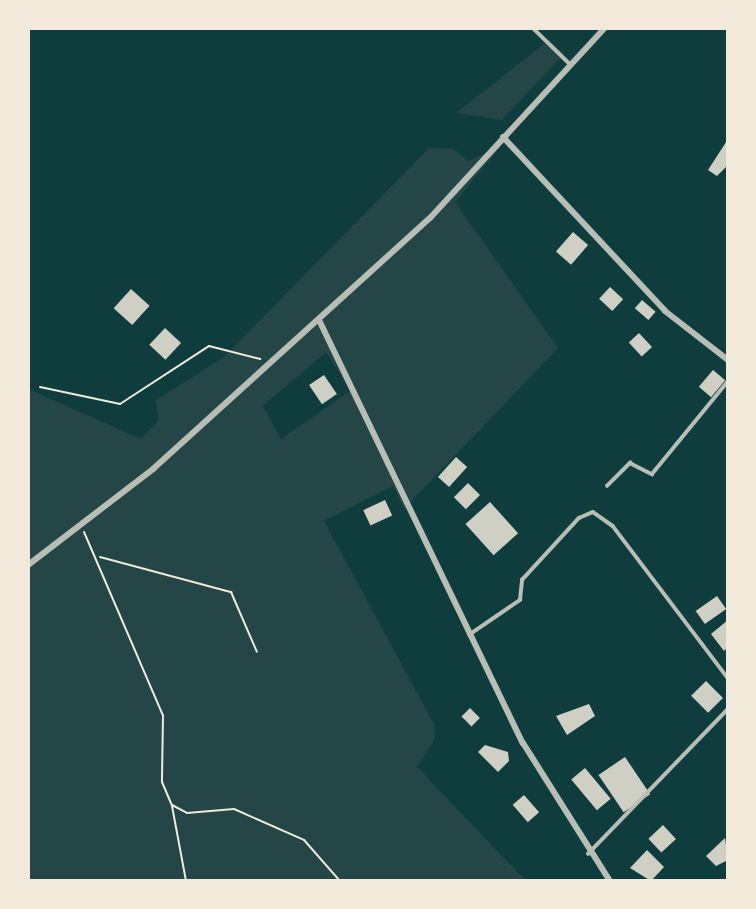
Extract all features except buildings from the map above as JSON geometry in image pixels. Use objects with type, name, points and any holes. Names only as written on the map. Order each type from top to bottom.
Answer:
[{"type":"street","points":[[28,565],[80,526],[271,363],[430,218],[606,28]]},
{"type":"street","points":[[503,137],[665,311],[727,359]]},
{"type":"street","points":[[319,320],[469,636],[588,854],[610,881]]},
{"type":"lane","points":[[533,28],[571,65]]},
{"type":"lane","points":[[607,486],[630,463],[652,474],[728,381]]},
{"type":"lane","points":[[469,636],[520,600],[522,580],[579,518],[593,512],[613,526],[728,678]]},
{"type":"lane","points":[[588,854],[728,709]]},
{"type":"path","points":[[40,387],[120,404],[209,345],[271,363]]},
{"type":"path","points":[[80,526],[99,557],[163,715],[162,782],[172,805],[186,881]]},
{"type":"path","points":[[99,557],[231,592],[257,652]]},
{"type":"path","points":[[172,805],[187,813],[234,809],[304,840],[340,881]]},
{"type":"shaded area","points":[[549,40],[564,54],[502,120],[456,113]]},
{"type":"shaded area","points":[[501,146],[455,202],[558,348],[404,509],[393,486],[324,521],[434,724],[435,739],[417,767],[526,881],[28,881],[28,389],[141,439],[158,421],[156,400],[224,357],[429,148],[454,149],[468,161]],"holes":[[[326,352],[350,391],[281,439],[263,406]]]}]
